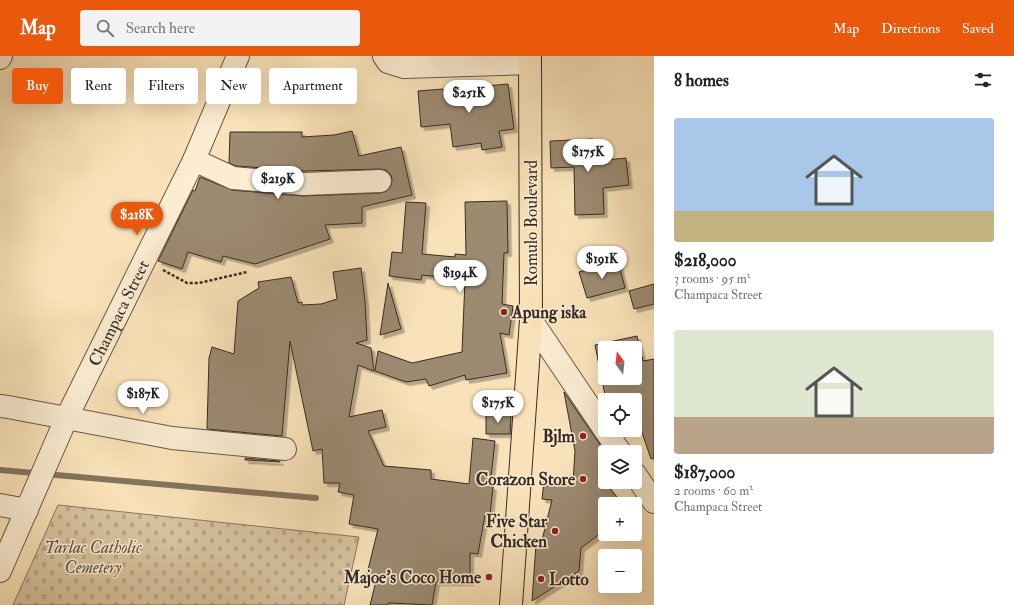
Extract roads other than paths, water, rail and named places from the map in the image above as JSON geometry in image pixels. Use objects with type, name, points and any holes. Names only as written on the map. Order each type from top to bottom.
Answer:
[{"type":"highway","name":"Romulo Boulevard","points":[[511,605],[531,320],[530,60]]},
{"type":"street","name":"Champaca Street","points":[[0,571],[64,423],[194,160],[238,56]]},
{"type":"street","points":[[384,56],[388,62],[404,67],[530,60]]},
{"type":"street","points":[[194,160],[234,178],[304,184],[380,181]]},
{"type":"street","points":[[531,320],[598,420]]},
{"type":"street","points":[[0,406],[64,423],[172,438],[285,449]]},
{"type":"street","points":[[642,484],[654,502]]},
{"type":"street","points":[[0,505],[28,506]]},
{"type":"waterway","points":[[0,470],[316,498]]},
{"type":"place","name":"Apung iska","points":[[504,312]]},
{"type":"place","name":"Bjlm","points":[[583,436]]},
{"type":"place","name":"Corazon Store","points":[[583,479]]},
{"type":"place","name":"Five Star Chicken","points":[[555,531]]},
{"type":"place","name":"Majoe's Coco Home","points":[[489,577]]},
{"type":"place","name":"Lotto","points":[[541,579]]},
{"type":"park label","name":"Tarlac Catholic Cemetery","points":[[93,557]]}]
